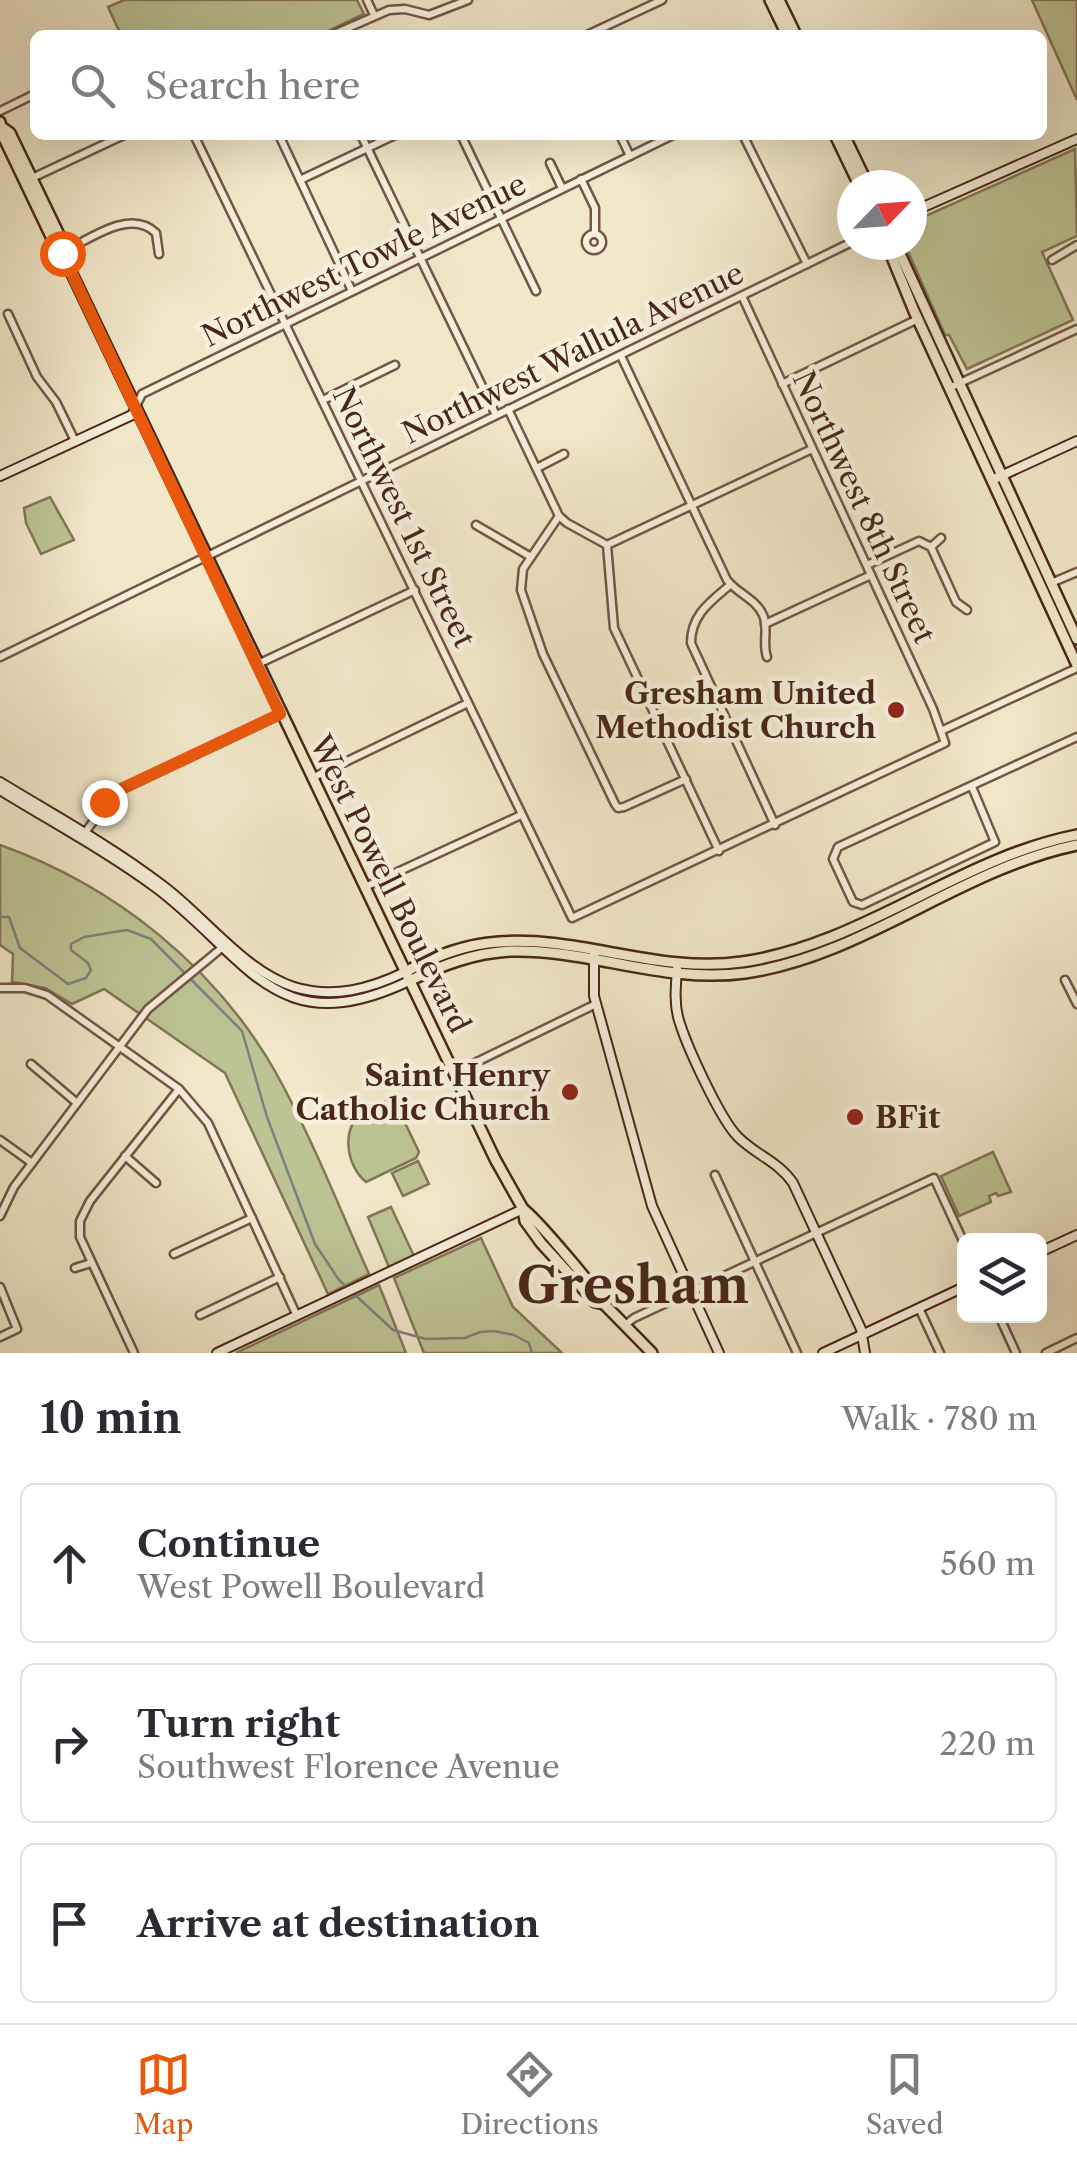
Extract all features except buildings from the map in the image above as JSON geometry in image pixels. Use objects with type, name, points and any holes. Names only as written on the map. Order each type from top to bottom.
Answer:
[{"type":"main road","points":[[770,0],[785,30]]},
{"type":"main road","points":[[779,0],[794,30]]},
{"type":"main road","name":"West Powell Boulevard","points":[[1,125],[10,133],[28,180],[63,244],[62,253],[280,714],[523,1209],[534,1216],[600,1294],[604,1304],[652,1353]]},
{"type":"main road","points":[[837,140],[852,170]]},
{"type":"main road","points":[[846,140],[861,170]]},
{"type":"main road","points":[[893,260],[918,320],[954,386]]},
{"type":"main road","points":[[902,260],[1077,667]]},
{"type":"main road","points":[[997,478],[1077,639]]},
{"type":"main road","points":[[677,969],[737,963],[795,951],[1019,852],[1077,835]]},
{"type":"main road","points":[[407,976],[456,950],[496,942],[530,942],[677,969],[738,974],[798,961],[1018,864],[1077,845]]},
{"type":"street","points":[[366,0],[374,15]]},
{"type":"street","points":[[342,30],[397,8],[429,15],[448,4],[468,0]]},
{"type":"street","points":[[598,30],[662,0]]},
{"type":"street","points":[[0,111],[30,96]]},
{"type":"street","points":[[927,205],[1077,138]]},
{"type":"street","points":[[28,180],[113,140]]},
{"type":"street","name":"Northwest 1st Street","points":[[196,140],[572,918],[719,851]]},
{"type":"street","points":[[280,140],[352,291]]},
{"type":"street","points":[[364,140],[496,415]]},
{"type":"street","points":[[300,180],[385,140]]},
{"type":"street","points":[[463,140],[536,291]]},
{"type":"street","points":[[622,140],[630,156]]},
{"type":"street","name":"Northwest Towle Avenue","points":[[136,406],[142,394],[663,140]]},
{"type":"street","points":[[746,140],[807,264]]},
{"type":"street","points":[[550,163],[562,188]]},
{"type":"street","points":[[581,179],[595,208],[595,233]]},
{"type":"street","points":[[62,253],[130,222],[144,224],[156,233],[159,254]]},
{"type":"street","points":[[1052,260],[1077,245]]},
{"type":"street","name":"Northwest Wallula Avenue","points":[[0,657],[837,249]]},
{"type":"street","name":"Northwest 8th Street","points":[[742,296],[944,734]]},
{"type":"street","points":[[8,314],[37,377],[56,402],[75,441]]},
{"type":"street","points":[[782,384],[918,320]]},
{"type":"street","points":[[954,386],[1077,329]]},
{"type":"street","points":[[621,356],[730,585],[756,604],[765,624],[763,642],[767,657]]},
{"type":"street","points":[[322,400],[395,365]]},
{"type":"street","points":[[0,476],[132,415],[136,406]]},
{"type":"street","points":[[508,408],[559,516],[566,524],[606,545]]},
{"type":"street","points":[[997,478],[1077,441]]},
{"type":"street","points":[[606,545],[812,449]]},
{"type":"street","points":[[537,468],[564,454]]},
{"type":"street","points":[[559,516],[523,569],[520,583],[543,654],[618,808],[686,778]]},
{"type":"street","points":[[476,525],[530,557]]},
{"type":"street","points":[[931,547],[941,538]]},
{"type":"street","points":[[866,565],[919,541],[931,547],[956,602],[968,610]]},
{"type":"street","points":[[606,545],[614,628],[719,851],[941,746],[944,734],[1077,667]]},
{"type":"street","points":[[1052,584],[1077,572]]},
{"type":"street","points":[[765,624],[871,575]]},
{"type":"street","points":[[730,585],[698,616],[691,643],[775,824]]},
{"type":"street","points":[[257,665],[415,590]]},
{"type":"street","points":[[311,778],[468,703]]},
{"type":"street","points":[[83,837],[114,793],[280,714]]},
{"type":"street","points":[[972,787],[995,842],[862,905],[853,902],[833,859],[838,847],[1077,737]]},
{"type":"street","points":[[0,782],[83,837]]},
{"type":"street","points":[[0,790],[159,882],[225,945],[268,976],[310,990],[360,989],[407,976]]},
{"type":"street","points":[[365,888],[521,815]]},
{"type":"street","points":[[0,1216],[14,1187],[148,1009],[225,945]]},
{"type":"street","points":[[594,956],[596,1004],[652,1206],[719,1353]]},
{"type":"street","points":[[677,969],[676,1000],[681,1026],[728,1126],[746,1144],[784,1170],[817,1233],[862,1335],[865,1353]]},
{"type":"street","points":[[1065,980],[1077,1004]]},
{"type":"street","points":[[0,988],[24,988],[47,995],[196,1104],[297,1316]]},
{"type":"street","points":[[454,1073],[596,1004]]},
{"type":"street","points":[[31,1064],[77,1103]]},
{"type":"street","points":[[134,1353],[80,1237],[82,1214],[179,1089]]},
{"type":"street","points":[[0,1140],[32,1163]]},
{"type":"street","points":[[124,1156],[156,1183]]},
{"type":"street","points":[[715,1175],[798,1353]]},
{"type":"street","points":[[625,1325],[934,1178],[959,1233]]},
{"type":"street","points":[[217,1353],[523,1209]]},
{"type":"street","points":[[174,1254],[252,1218]]},
{"type":"street","points":[[1047,1249],[1077,1235]]},
{"type":"street","points":[[75,1268],[91,1263]]},
{"type":"street","points":[[200,1315],[280,1278]]},
{"type":"street","points":[[0,1287],[18,1329],[0,1337]]},
{"type":"street","points":[[823,1353],[957,1290]]},
{"type":"street","points":[[919,1308],[940,1353]]},
{"type":"street","points":[[1002,1323],[1016,1353]]},
{"type":"street","points":[[1046,1353],[1077,1338]]},
{"type":"green space","points":[[124,0],[357,0],[364,14],[330,30],[119,30],[108,7]]},
{"type":"green space","points":[[1032,0],[1077,0],[1077,100],[1047,30]]},
{"type":"green space","points":[[1075,149],[1077,236],[1042,252],[1073,320],[967,369],[949,335],[945,335],[912,260],[927,260],[927,215]]},
{"type":"green space","points":[[50,497],[74,540],[41,554],[26,523],[24,508]]},
{"type":"green space","points":[[0,845],[42,862],[122,907],[193,965],[224,998],[276,1073],[369,1274],[328,1294],[225,1073],[104,989],[72,1004],[45,988],[12,982],[13,954],[0,945]]},
{"type":"green space","points":[[393,1098],[419,1152],[416,1158],[366,1182],[350,1157],[351,1127],[364,1111]]},
{"type":"green space","points":[[993,1152],[1011,1192],[989,1196],[991,1202],[959,1216],[941,1176]]},
{"type":"green space","points":[[418,1161],[429,1184],[403,1196],[392,1173]]},
{"type":"green space","points":[[391,1207],[414,1256],[389,1267],[368,1217]]},
{"type":"green space","points":[[481,1238],[513,1307],[562,1353],[424,1353],[394,1278]]},
{"type":"green space","points":[[379,1285],[406,1353],[236,1353]]},
{"type":"waterway","points":[[0,917],[9,917],[20,948],[68,984],[86,978],[91,970],[71,950],[71,944],[84,937],[127,930],[151,939],[242,1031],[267,1117],[315,1244],[339,1280],[393,1330],[426,1339],[465,1338],[494,1331],[529,1343],[532,1353]]},
{"type":"place","name":"Gresham United Methodist Church","points":[[896,710]]},
{"type":"place","name":"Saint Henry Catholic Church","points":[[570,1092]]},
{"type":"place","name":"BFit","points":[[855,1117]]},
{"type":"district","name":"Gresham","points":[[633,1285]]},
{"type":"route","points":[[62,253],[280,714],[119,790],[104,802]]}]
